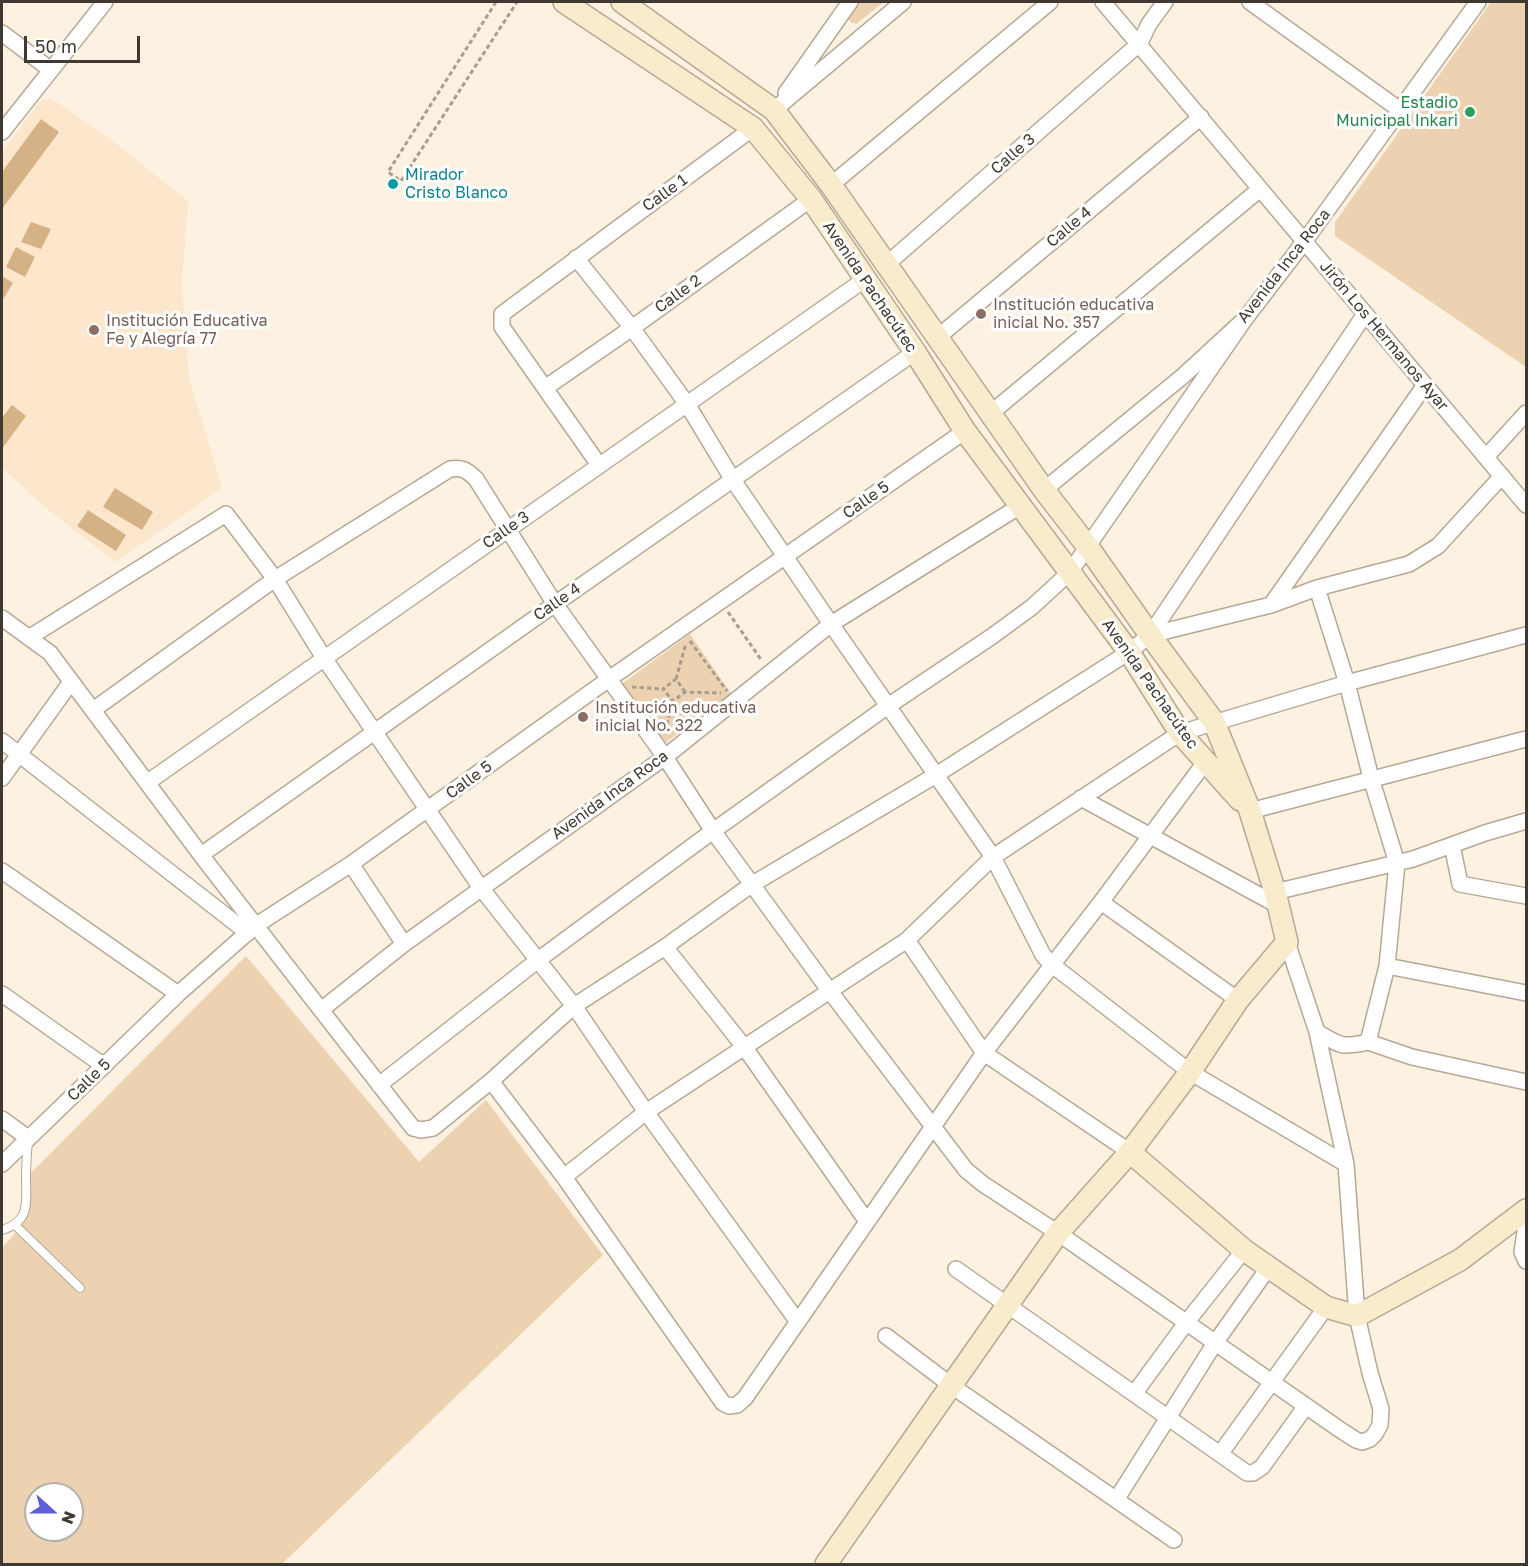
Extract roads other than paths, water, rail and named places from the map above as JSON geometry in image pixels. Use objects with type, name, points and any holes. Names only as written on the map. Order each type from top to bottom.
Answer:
[{"type":"street","points":[[2,130],[105,2]]},
{"type":"street","name":"Avenida Pachacútec","points":[[564,2],[753,128],[811,199],[915,352],[965,431],[1130,652],[1180,733],[1250,811]]},
{"type":"street","name":"Avenida Pachacútec","points":[[622,2],[774,110],[831,185],[1044,490],[1088,547],[1149,635],[1214,722],[1250,811]]},
{"type":"street","points":[[774,110],[850,2]]},
{"type":"street","points":[[774,110],[903,2]]},
{"type":"street","points":[[831,185],[1050,2]]},
{"type":"street","name":"Jirón Los Hermanos Ayar","points":[[1103,2],[1140,43],[1304,242],[1527,505]]},
{"type":"street","points":[[1140,43],[1149,24],[1165,2]]},
{"type":"street","points":[[1250,2],[1400,110]]},
{"type":"street","name":"Avenida Inca Roca","points":[[1044,490],[1183,376],[1245,319],[1479,2]]},
{"type":"street","points":[[2,33],[51,70]]},
{"type":"street","name":"Calle 3","points":[[887,264],[1140,43]]},
{"type":"street","name":"Calle 4","points":[[938,337],[1201,117]]},
{"type":"street","name":"Calle 1","points":[[545,388],[502,327],[502,314],[753,128]]},
{"type":"street","points":[[991,413],[1260,189]]},
{"type":"street","name":"Calle 2","points":[[545,388],[811,199]]},
{"type":"street","points":[[576,258],[632,328],[687,404],[733,480],[993,857],[1043,955],[1051,964],[1190,1072],[1346,1164]]},
{"type":"street","name":"Calle 3","points":[[148,782],[864,280]]},
{"type":"street","points":[[2,618],[50,653],[148,782],[252,929],[321,1010],[413,1128],[421,1130],[433,1128],[491,1081],[573,1006],[665,947],[751,885],[936,774],[1130,652],[1149,635],[1365,314]]},
{"type":"street","points":[[379,1085],[538,960],[713,831],[1032,607],[1070,572],[1245,319]]},
{"type":"street","name":"Calle 4","points":[[201,855],[915,352]]},
{"type":"street","points":[[1271,605],[1425,385]]},
{"type":"street","points":[[545,388],[599,465]]},
{"type":"street","points":[[1487,456],[1527,413]]},
{"type":"street","name":"Calle 5","points":[[2,1164],[178,994],[252,929],[351,864],[609,679],[965,431]]},
{"type":"street","points":[[93,710],[275,579],[450,469],[460,467],[468,471],[476,479],[555,604],[665,757],[751,885],[966,1170],[1272,1383],[1362,1442],[1370,1439],[1378,1430],[1381,1410],[1370,1373],[1358,1316],[1346,1164],[1317,1032],[1287,942],[1277,899],[1250,811],[1527,739]]},
{"type":"street","points":[[1149,635],[1271,605],[1317,588],[1409,564],[1438,546],[1502,476]]},
{"type":"street","name":"Avenida Inca Roca","points":[[321,1010],[404,944],[665,757],[831,624],[1020,506]]},
{"type":"street","points":[[30,637],[226,514],[275,579],[324,658],[481,888],[573,1006],[646,1112],[798,1322]]},
{"type":"street","points":[[1317,588],[1347,683],[1371,778],[1397,863],[1387,966],[1368,1042]]},
{"type":"street","points":[[564,1177],[646,1112],[907,940],[993,857],[1180,733],[1347,683],[1527,635]]},
{"type":"street","points":[[2,778],[71,682]]},
{"type":"street","points":[[2,741],[252,929]]},
{"type":"street","points":[[491,1081],[564,1177],[723,1403],[737,1406],[745,1398],[866,1220],[984,1053],[1206,761]]},
{"type":"street","points":[[1081,798],[1277,899],[1527,821]]},
{"type":"street","points":[[1452,845],[1460,884],[1527,896]]},
{"type":"street","points":[[351,864],[404,944]]},
{"type":"street","points":[[2,871],[178,994]]},
{"type":"street","points":[[1101,902],[1238,1000]]},
{"type":"street","points":[[907,940],[984,1053],[1130,1152],[1244,1250],[1326,1307],[1358,1316],[1460,1260],[1527,1210]]},
{"type":"street","points":[[826,1564],[1058,1233],[1130,1152],[1190,1072],[1238,1000],[1287,942]]},
{"type":"street","points":[[665,947],[745,1048],[866,1220]]},
{"type":"street","points":[[1387,966],[1527,993]]},
{"type":"street","points":[[2,994],[104,1066]]},
{"type":"street","points":[[1317,1032],[1340,1046],[1347,1047],[1368,1042],[1412,1057],[1527,1082]]},
{"type":"street","points":[[2,1119],[28,1138]]},
{"type":"street","points":[[1527,1226],[1522,1252],[1527,1261]]},
{"type":"street","points":[[1134,1394],[1244,1250]]},
{"type":"street","points":[[1116,1500],[1215,1343],[1269,1268]]},
{"type":"street","points":[[956,1269],[1247,1473],[1258,1470],[1306,1406]]},
{"type":"street","points":[[1220,1454],[1326,1307]]},
{"type":"street","points":[[886,1336],[952,1386],[1174,1540]]},
{"type":"lane","points":[[2,1230],[15,1225],[21,1219],[26,1206],[28,1138]]},
{"type":"lane","points":[[15,1225],[80,1288]]},
{"type":"place","name":"Estadio Municipal Inkari","points":[[1470,112]]},
{"type":"place","name":"Mirador Cristo Blanco","points":[[393,184]]},
{"type":"place","name":"Institución educativa inicial No. 357","points":[[981,314]]},
{"type":"place","name":"Institución Educativa Fe y Alegría 77","points":[[94,330]]},
{"type":"place","name":"Institución educativa inicial No. 322","points":[[583,717]]}]
